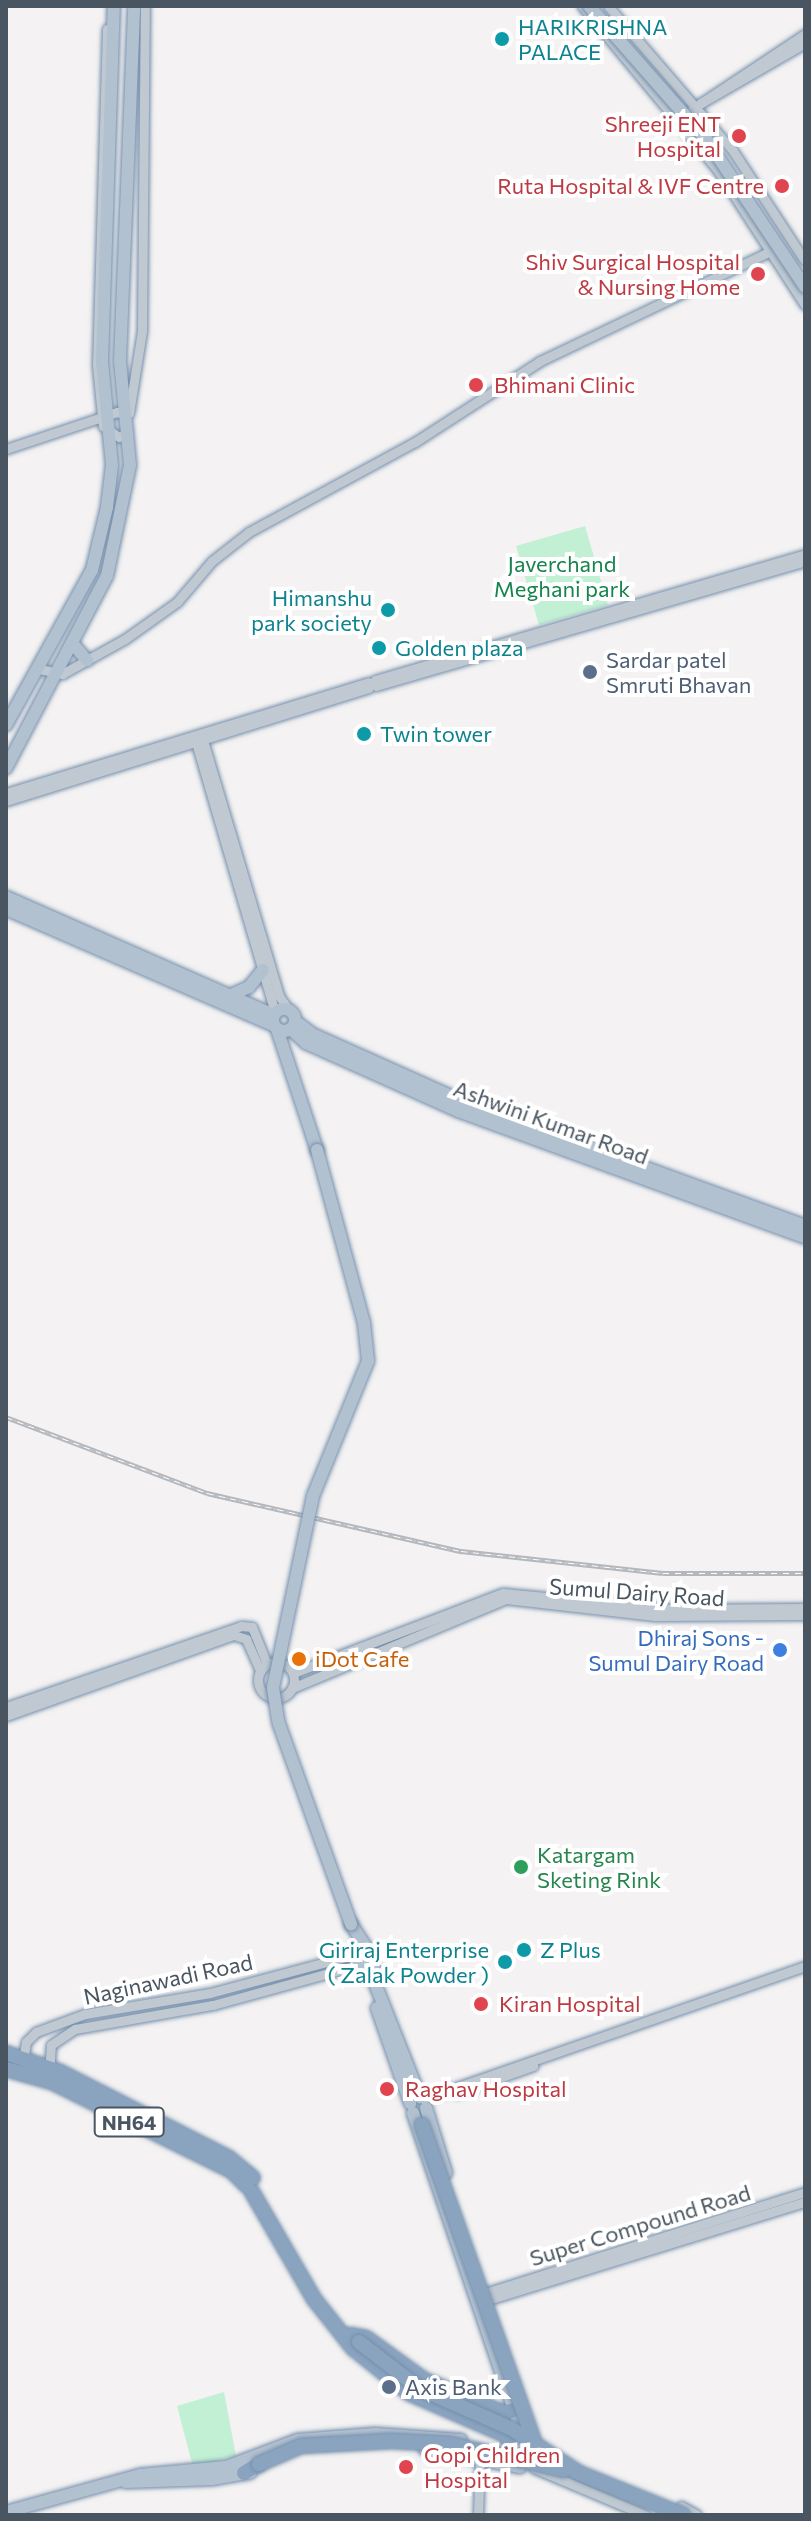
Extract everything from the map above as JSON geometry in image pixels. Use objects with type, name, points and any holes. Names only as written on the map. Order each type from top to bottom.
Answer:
[{"type":"highway","name":"NH64","points":[[14,2063],[49,2075],[235,2169],[253,2185],[317,2290],[354,2342],[400,2383],[498,2427],[564,2470],[678,2511]]},
{"type":"highway","points":[[420,2108],[539,2446]]},
{"type":"highway","points":[[514,2410],[504,2413],[424,2380],[366,2338],[354,2342],[398,2386],[508,2436],[514,2445]]},
{"type":"highway","name":"NH64","points":[[354,2342],[419,2388],[539,2446],[579,2473],[678,2511]]},
{"type":"highway","points":[[244,2473],[301,2446],[391,2441],[450,2444],[564,2470]]},
{"type":"main road","points":[[6,725],[40,669],[92,570],[102,538],[112,465],[104,419],[102,362],[111,6]]},
{"type":"main road","points":[[6,768],[114,556],[130,465],[120,361],[134,6]]},
{"type":"main road","points":[[589,6],[706,139],[805,287]]},
{"type":"main road","points":[[598,6],[712,135],[805,274]]},
{"type":"main road","points":[[72,643],[87,660]]},
{"type":"main road","name":"Ashwini Kumar Road","points":[[6,897],[462,1101],[805,1226]]},
{"type":"main road","name":"Ashwini Kumar Road","points":[[6,909],[283,1021],[306,1043],[458,1111],[805,1237]]},
{"type":"main road","points":[[229,996],[249,987],[263,970]]},
{"type":"main road","points":[[283,1021],[364,1323],[368,1361],[313,1496],[273,1688],[279,1724],[351,1924],[358,1958],[420,2108],[520,2427],[513,2460],[526,2467]]},
{"type":"main road","points":[[122,2482],[212,2479],[244,2473],[302,2452],[390,2446],[526,2467],[541,2459],[374,1981],[373,1963],[358,1958]]},
{"type":"main road","points":[[49,2075],[235,2169]]},
{"type":"main road","points":[[8,2513],[168,2471],[226,2467],[311,2438],[432,2436],[504,2451],[531,2439],[539,2446]]},
{"type":"street","points":[[127,424],[142,331],[145,6]]},
{"type":"street","points":[[582,6],[717,169],[805,305]]},
{"type":"street","points":[[608,6],[698,105],[733,151],[805,261]]},
{"type":"street","points":[[677,120],[805,34]]},
{"type":"street","points":[[698,105],[805,43]]},
{"type":"street","points":[[40,669],[55,675],[87,660],[177,602],[212,561],[249,532],[415,442],[540,361],[769,252]]},
{"type":"street","points":[[6,449],[104,419],[127,424]]},
{"type":"street","points":[[108,434],[127,424]]},
{"type":"street","points":[[6,801],[372,684],[805,554]]},
{"type":"street","points":[[372,684],[805,561]]},
{"type":"street","points":[[6,793],[199,738]]},
{"type":"street","points":[[199,738],[263,970],[283,1021]]},
{"type":"street","points":[[199,738],[279,996],[283,1021]]},
{"type":"street","points":[[293,1673],[503,1593],[671,1609],[805,1608]]},
{"type":"street","name":"Sumul Dairy Road","points":[[292,1688],[506,1599],[655,1616],[805,1615]]},
{"type":"street","points":[[6,1707],[241,1626],[252,1627],[264,1667],[259,1686],[266,1695],[280,1697],[292,1688],[293,1673]]},
{"type":"street","points":[[6,1716],[234,1635],[246,1639],[264,1667]]},
{"type":"street","points":[[264,1667],[282,1663],[293,1673]]},
{"type":"street","name":"Naginawadi Road","points":[[14,2063],[36,2032],[85,2014],[210,1993],[358,1958]]},
{"type":"street","name":"Naginawadi Road","points":[[49,2075],[51,2045],[75,2029],[213,2005],[358,1958]]},
{"type":"street","points":[[420,2108],[805,1966]]},
{"type":"street","points":[[420,2108],[805,1972]]},
{"type":"street","name":"Super Compound Road","points":[[486,2297],[805,2192]]},
{"type":"street","name":"Super Compound Road","points":[[486,2297],[805,2202]]},
{"type":"street","points":[[478,2515],[480,2459]]},
{"type":"street","points":[[526,2467],[645,2515]]},
{"type":"street","points":[[678,2511],[697,2515]]},
{"type":"green space","name":"Javerchand Meghani park","points":[[585,526],[608,605],[539,625],[516,546]]},
{"type":"green space","points":[[224,2392],[236,2456],[193,2467],[177,2406]]},
{"type":"railway","points":[[6,1417],[207,1493],[461,1551],[663,1573],[805,1573]]},
{"type":"place","name":"HARIKRISHNA PALACE","points":[[502,39]]},
{"type":"place","name":"Shreeji ENT Hospital","points":[[739,136]]},
{"type":"place","name":"Ruta Hospital & IVF Centre","points":[[782,186]]},
{"type":"place","name":"Shiv Surgical Hospital & Nursing Home","points":[[758,274]]},
{"type":"place","name":"Bhimani Clinic","points":[[476,385]]},
{"type":"place","name":"Himanshu park society","points":[[388,610]]},
{"type":"place","name":"Golden plaza","points":[[379,648]]},
{"type":"place","name":"Sardar patel Smruti Bhavan","points":[[590,672]]},
{"type":"place","name":"Twin tower","points":[[364,734]]},
{"type":"place","name":"Dhiraj Sons - Sumul Dairy Road","points":[[780,1650]]},
{"type":"place","name":"iDot Cafe","points":[[299,1659]]},
{"type":"place","name":"Katargam Sketing Rink","points":[[521,1867]]},
{"type":"place","name":"Z Plus","points":[[524,1950]]},
{"type":"place","name":"Giriraj Enterprise ( Zalak Powder )","points":[[505,1962]]},
{"type":"place","name":"Kiran Hospital","points":[[481,2004]]},
{"type":"place","name":"Raghav Hospital","points":[[387,2089]]},
{"type":"place","name":"Axis Bank","points":[[389,2387]]},
{"type":"place","name":"Gopi Children Hospital","points":[[406,2467]]}]
